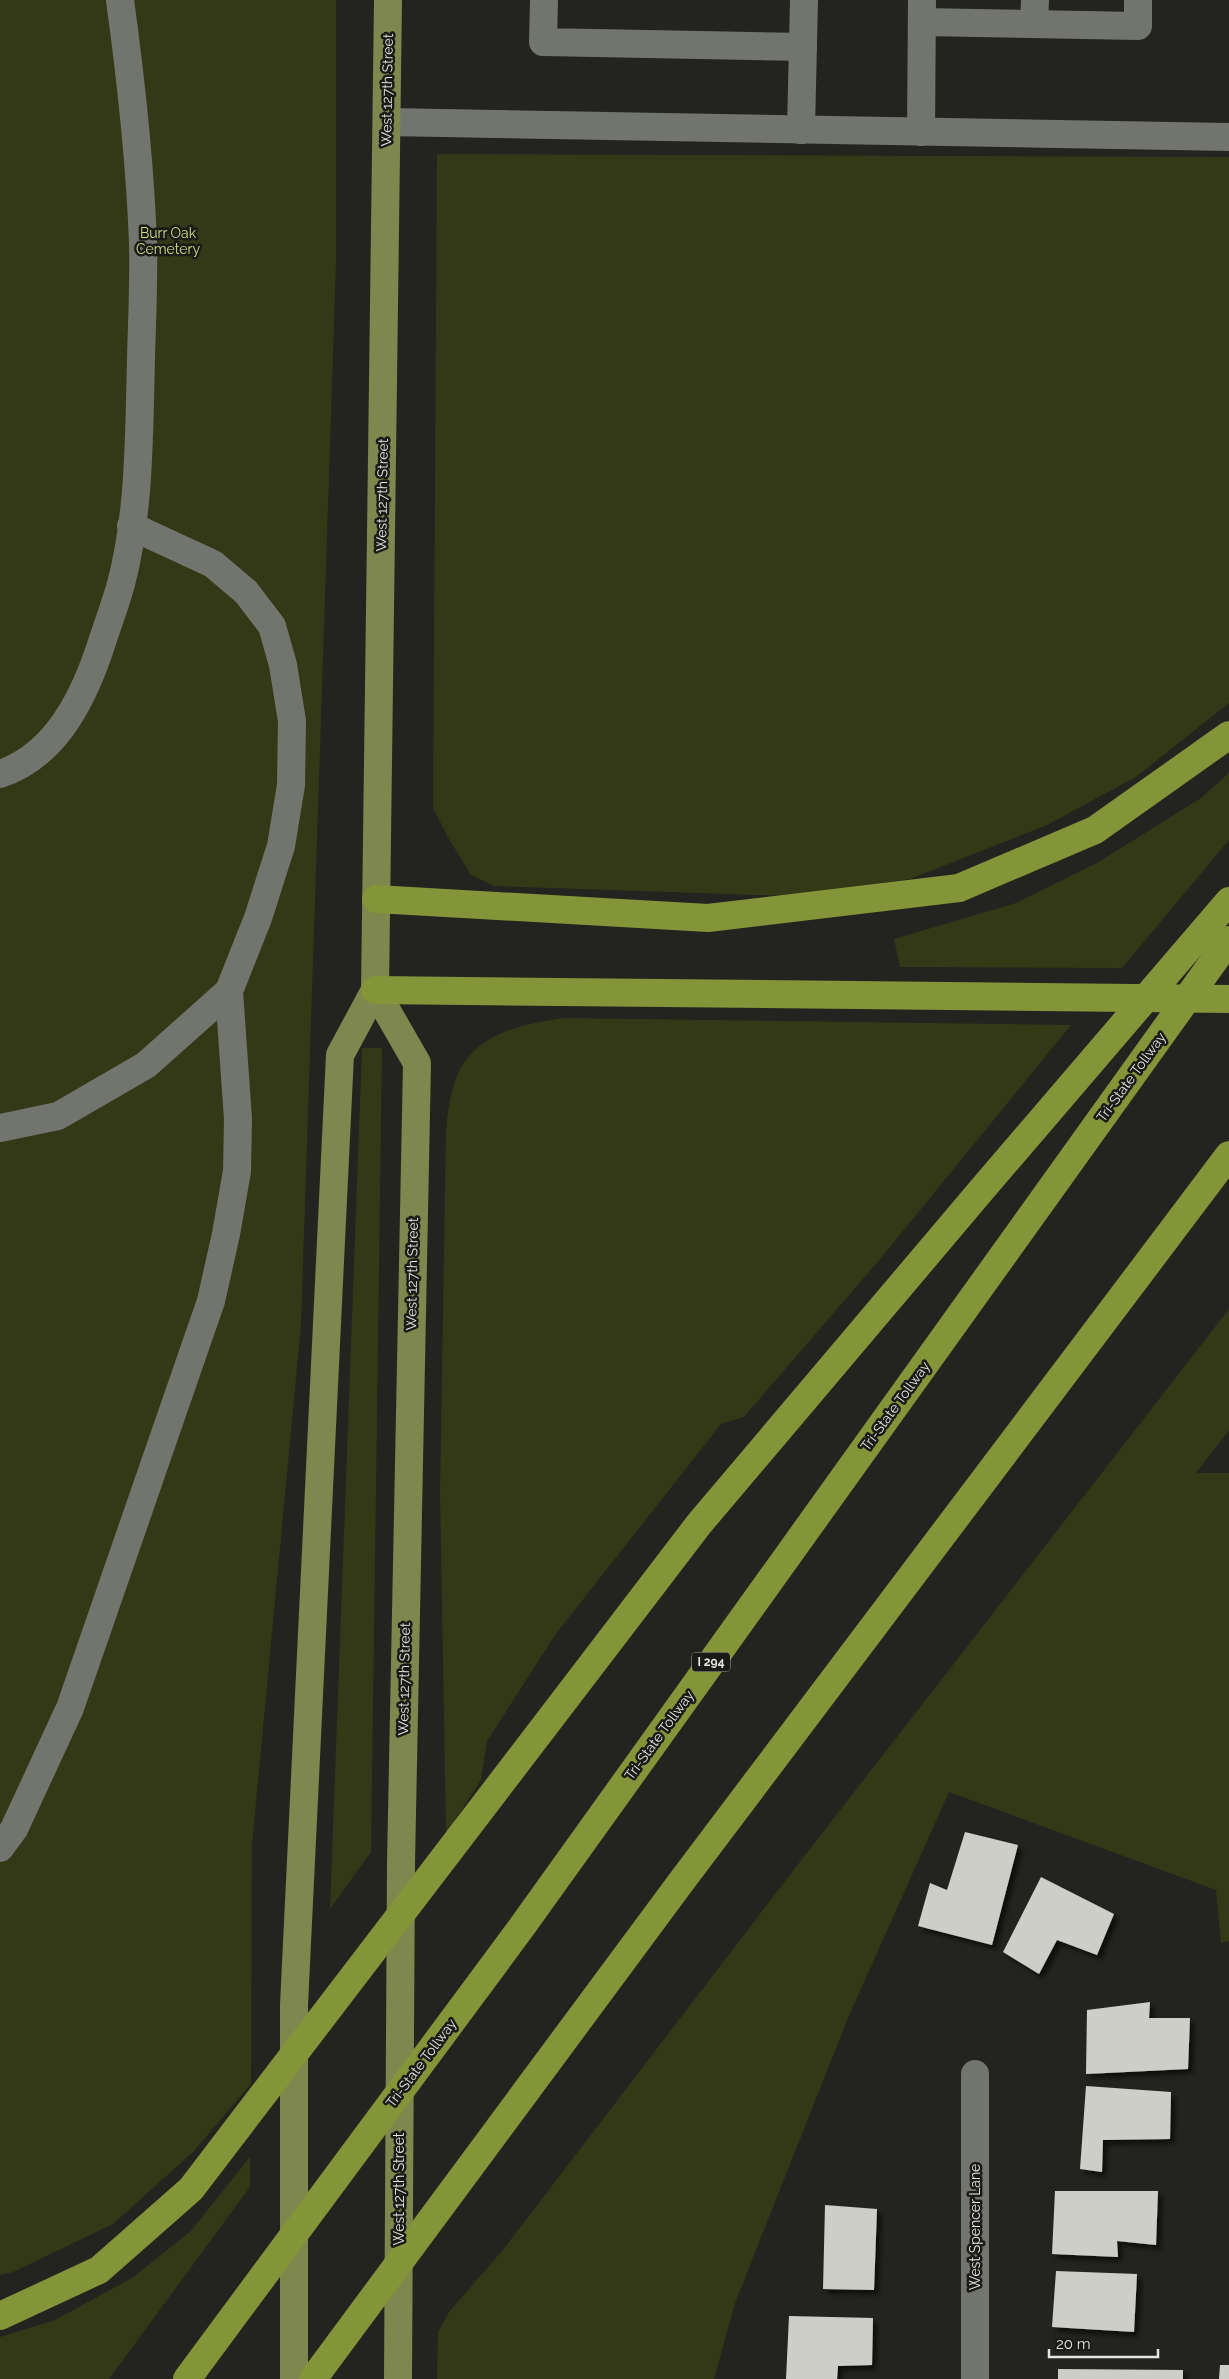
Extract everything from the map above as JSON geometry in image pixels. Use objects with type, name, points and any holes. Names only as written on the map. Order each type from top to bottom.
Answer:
[{"type":"highway","points":[[376,899],[708,918],[959,888],[1095,830],[1229,735]]},
{"type":"highway","points":[[0,2316],[99,2270],[191,2189],[699,1524],[990,1179],[1229,901]]},
{"type":"highway","name":"Tri-State Tollway","points":[[187,2379],[527,1920],[1229,940]]},
{"type":"highway","points":[[375,990],[1229,1000]]},
{"type":"highway","points":[[313,2379],[692,1866],[1229,1155]]},
{"type":"main road","name":"West 127th Street","points":[[294,2379],[294,2006],[340,1055],[375,990],[388,0]]},
{"type":"main road","name":"West 127th Street","points":[[375,990],[417,1062],[401,1863],[398,2379]]},
{"type":"street","points":[[0,774],[16,769],[42,751],[72,713],[95,664],[121,583],[132,526],[139,446],[143,242],[131,82],[120,0]]},
{"type":"street","points":[[544,0],[543,42],[803,47]]},
{"type":"street","points":[[801,130],[804,0]]},
{"type":"street","points":[[921,132],[922,11],[1034,12],[1138,26],[1138,0]]},
{"type":"street","points":[[387,122],[1229,137]]},
{"type":"street","points":[[0,1848],[14,1829],[70,1708],[211,1301],[226,1234],[236,1170],[238,1119],[229,991],[258,918],[281,846],[291,785],[292,721],[283,665],[272,626],[246,592],[213,564],[132,526]]},
{"type":"street","points":[[0,1128],[58,1116],[146,1065],[229,991]]},
{"type":"street","name":"West Spencer Lane","points":[[975,2074],[975,2379]]},
{"type":"green space","name":"Burr Oak Cemetery","points":[[0,0],[336,0],[336,263],[301,1325],[252,1845],[251,2084],[194,2151],[113,2224],[13,2272],[0,2275]]},
{"type":"green space","points":[[437,154],[1229,157],[1229,703],[1136,777],[1047,825],[910,879],[788,896],[494,886],[471,875],[433,808]]},
{"type":"green space","points":[[1229,773],[1229,840],[1122,968],[900,967],[894,939],[1016,903],[1097,863],[1201,798]]},
{"type":"green space","points":[[565,1018],[1071,1025],[881,1258],[744,1417],[721,1424],[555,1635],[487,1741],[481,1780],[446,1834],[440,1493],[446,1130],[449,1109],[458,1074],[466,1060],[477,1049],[503,1032],[534,1023]]},
{"type":"green space","points":[[362,1048],[382,1048],[371,1852],[330,1909]]},
{"type":"green space","points":[[1229,1309],[1229,1430],[1196,1473],[1229,1473],[1229,1941],[1221,1943],[1216,1890],[949,1792],[848,2018],[735,2303],[714,2379],[437,2379],[438,2332],[449,2312],[502,2251],[789,1876]]},
{"type":"green space","points":[[250,2157],[250,2187],[109,2379],[0,2379],[0,2337],[55,2320],[132,2278],[191,2231]]},
{"type":"building","points":[[965,1832],[1018,1845],[992,1945],[918,1926],[930,1883],[947,1890]]},
{"type":"building","points":[[1041,1877],[1114,1914],[1097,1955],[1057,1940],[1039,1974],[1003,1952]]},
{"type":"building","points":[[1150,2002],[1149,2018],[1190,2018],[1188,2069],[1086,2074],[1087,2010]]},
{"type":"building","points":[[1086,2086],[1171,2092],[1170,2139],[1103,2140],[1102,2172],[1080,2169]]},
{"type":"building","points":[[1055,2191],[1158,2191],[1156,2245],[1117,2241],[1118,2257],[1052,2254]]},
{"type":"building","points":[[825,2205],[877,2209],[874,2290],[823,2289]]},
{"type":"building","points":[[1056,2271],[1137,2274],[1134,2332],[1052,2327]]},
{"type":"building","points":[[789,2316],[873,2318],[872,2365],[838,2366],[837,2379],[786,2379]]},
{"type":"building","points":[[1220,2365],[1229,2365],[1229,2379],[1219,2379]]},
{"type":"building","points":[[1058,2369],[1183,2370],[1183,2379],[1058,2379]]}]
